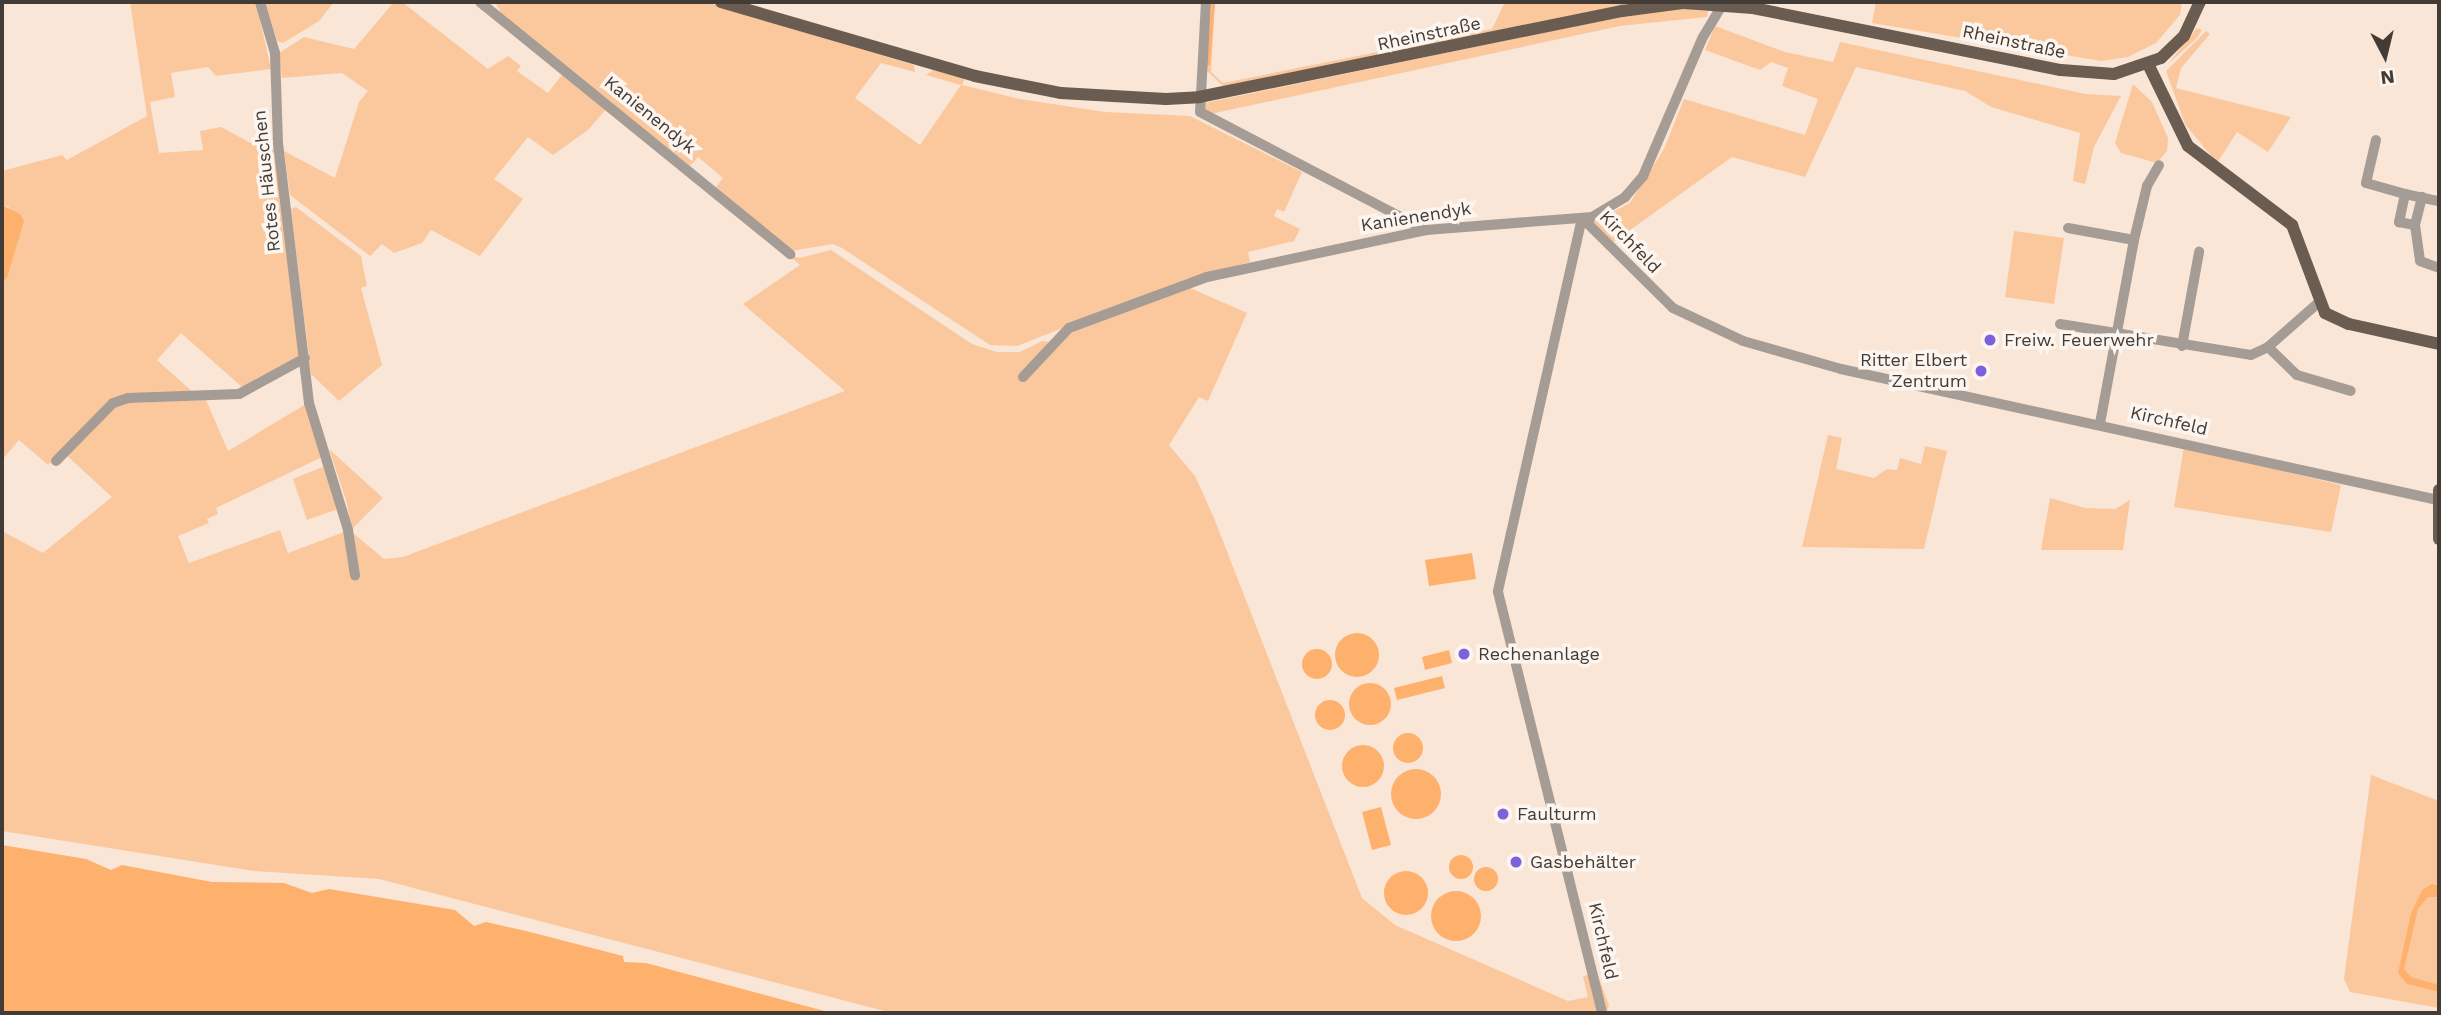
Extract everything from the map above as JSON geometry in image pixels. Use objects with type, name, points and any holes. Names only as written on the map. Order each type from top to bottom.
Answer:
[{"type":"main road","name":"Rheinstraße","points":[[721,2],[883,50],[1032,88],[1122,98],[1199,97],[1622,11],[1723,3],[2087,74],[2114,74],[2148,64],[2184,36],[2200,2]]},
{"type":"main road","points":[[2148,64],[2188,146],[2292,225],[2318,303],[2335,320],[2439,344]]},
{"type":"main road","points":[[2439,495],[2439,539]]},
{"type":"street","name":"Rotes Häuschen","points":[[260,2],[275,53],[278,143],[309,403],[348,530],[355,575]]},
{"type":"street","points":[[1206,2],[1200,112],[1206,118],[1426,230]]},
{"type":"street","name":"Kanienendyk","points":[[483,3],[790,254]]},
{"type":"street","name":"Kanienendyk","points":[[1023,377],[1069,328],[1124,305],[1236,270],[1426,230],[1583,218],[1625,197],[1643,176],[1703,37],[1723,3]]},
{"type":"street","points":[[2376,140],[2366,183],[2439,201]]},
{"type":"street","points":[[2100,423],[2134,240],[2147,186],[2159,164]]},
{"type":"street","points":[[2405,194],[2399,222],[2415,225]]},
{"type":"street","points":[[2422,198],[2415,225],[2420,261],[2439,268]]},
{"type":"street","name":"Kirchfeld","points":[[1583,218],[1648,287],[1673,308],[1708,328],[1829,366],[2439,495]]},
{"type":"street","name":"Kirchfeld","points":[[1583,218],[1498,592],[1602,1013]]},
{"type":"street","points":[[2068,228],[2134,240]]},
{"type":"street","points":[[2182,346],[2199,252]]},
{"type":"street","points":[[2060,324],[2182,346],[2251,355],[2268,347],[2318,303]]},
{"type":"street","points":[[2268,347],[2297,375],[2351,390]]},
{"type":"street","points":[[56,461],[113,403],[128,398],[239,394],[305,358]]},
{"type":"shaded area","points":[[130,2],[256,2],[271,69],[216,76],[208,67],[171,73],[175,97],[150,102],[159,153],[203,150],[200,131],[221,127],[260,148],[275,147],[299,357],[243,388],[181,333],[157,360],[195,394],[108,404],[48,465],[19,440],[2,460],[2,283],[9,207],[2,205],[2,171],[62,155],[67,160],[147,116]]},
{"type":"shaded area","points":[[265,2],[334,2],[319,21],[283,43],[277,41]]},
{"type":"shaded area","points":[[394,2],[402,2],[488,69],[508,56],[521,66],[517,71],[548,93],[564,72],[608,107],[588,130],[553,155],[528,137],[494,179],[523,199],[480,256],[431,230],[422,243],[394,253],[382,244],[370,256],[290,195],[284,151],[335,178],[359,102],[368,91],[342,73],[282,78],[279,53],[304,37],[354,49]]},
{"type":"shaded area","points":[[495,2],[706,2],[914,65],[915,72],[881,63],[855,98],[920,145],[961,85],[926,75],[933,70],[965,78],[962,85],[1020,99],[1105,112],[1190,116],[1302,172],[1284,212],[1277,209],[1274,216],[1300,229],[1294,241],[1248,252],[1250,262],[1185,280],[1017,346],[990,345],[842,248],[833,244],[791,251],[716,187],[723,178],[698,157],[690,166],[505,20]]},
{"type":"shaded area","points":[[1211,2],[1215,2],[1211,72],[1223,83],[1492,29],[1505,2],[1639,2],[1223,86],[1206,70]]},
{"type":"shaded area","points":[[1876,2],[2182,2],[2180,15],[2156,43],[2128,57],[2101,61],[1872,23]]},
{"type":"shaded area","points":[[1667,7],[1708,11],[1707,17],[1620,26],[1207,115],[1202,110],[1205,103]]},
{"type":"shaded area","points":[[1715,26],[1785,52],[1833,62],[1840,42],[2086,94],[2121,96],[2094,147],[2085,184],[2073,181],[2080,133],[1991,107],[1965,91],[1856,67],[1805,177],[1732,157],[1612,243],[1593,222],[1630,203],[1664,149],[1684,99],[1805,135],[1818,99],[1782,86],[1788,68],[1771,62],[1760,70],[1705,50]]},
{"type":"shaded area","points":[[2197,28],[2202,30],[2197,38],[2168,64]]},
{"type":"shaded area","points":[[2206,31],[2210,34],[2181,68],[2176,88],[2291,117],[2268,152],[2237,132],[2217,163],[2185,124],[2166,71]]},
{"type":"shaded area","points":[[2133,84],[2152,102],[2168,138],[2167,151],[2157,163],[2121,153],[2115,143]]},
{"type":"shaded area","points":[[2,205],[20,214],[24,221],[7,278],[2,283]]},
{"type":"shaded area","points":[[296,207],[361,256],[367,286],[361,288],[382,365],[339,401],[311,374],[291,209]]},
{"type":"shaded area","points":[[2014,231],[2064,238],[2054,304],[2005,297]]},
{"type":"shaded area","points":[[831,250],[972,344],[997,352],[1020,352],[1042,341],[1051,342],[1074,329],[1188,287],[1247,313],[1208,401],[1199,397],[1169,445],[1195,476],[1214,518],[1362,898],[1395,925],[1568,1001],[1588,997],[1583,976],[1597,973],[1609,1005],[1607,1011],[1612,1013],[892,1013],[379,879],[254,871],[2,831],[2,531],[43,553],[112,497],[66,455],[120,403],[206,400],[228,451],[306,404],[322,457],[216,508],[218,514],[207,519],[209,523],[178,536],[189,563],[280,530],[288,553],[344,532],[353,533],[384,559],[403,557],[845,391],[743,304],[800,265],[790,256],[800,258]]},
{"type":"shaded area","points":[[1828,435],[1842,438],[1836,469],[1874,478],[1887,469],[1897,470],[1900,458],[1921,464],[1925,446],[1947,451],[1924,549],[1802,547]]},
{"type":"shaded area","points":[[2184,447],[2341,485],[2331,532],[2174,507]]},
{"type":"shaded area","points":[[329,449],[383,498],[352,529],[346,500]]},
{"type":"shaded area","points":[[325,466],[338,509],[307,520],[293,479]]},
{"type":"shaded area","points":[[2050,498],[2085,508],[2115,509],[2130,500],[2123,550],[2041,550]]},
{"type":"shaded area","points":[[1472,553],[1476,579],[1429,586],[1425,560]]},
{"type":"shaded area","points":[[1357,633],[1373,639],[1379,655],[1373,671],[1357,677],[1341,671],[1335,655],[1341,639]]},
{"type":"shaded area","points":[[1317,649],[1328,653],[1332,664],[1328,675],[1317,679],[1306,675],[1302,664],[1306,653]]},
{"type":"shaded area","points":[[1449,650],[1452,663],[1425,670],[1422,657]]},
{"type":"shaded area","points":[[1442,676],[1445,688],[1397,700],[1394,688]]},
{"type":"shaded area","points":[[1370,683],[1385,689],[1391,704],[1385,719],[1370,725],[1355,719],[1349,704],[1355,689]]},
{"type":"shaded area","points":[[1330,700],[1341,704],[1345,715],[1341,726],[1330,730],[1319,726],[1315,715],[1319,704]]},
{"type":"shaded area","points":[[1408,733],[1419,737],[1423,748],[1419,759],[1408,763],[1397,759],[1393,748],[1397,737]]},
{"type":"shaded area","points":[[1363,745],[1378,751],[1384,766],[1378,781],[1363,787],[1348,781],[1342,766],[1348,751]]},
{"type":"shaded area","points":[[1416,769],[1434,776],[1441,794],[1434,812],[1416,819],[1398,812],[1391,794],[1398,776]]},
{"type":"shaded area","points":[[2371,775],[2439,801],[2439,1008],[2350,992],[2344,979]]},
{"type":"shaded area","points":[[1381,807],[1391,845],[1372,850],[1362,812]]},
{"type":"shaded area","points":[[2,845],[86,859],[111,870],[122,865],[212,882],[284,883],[312,893],[329,889],[455,910],[474,926],[486,922],[526,931],[623,956],[624,962],[646,963],[832,1013],[2,1013]]},
{"type":"shaded area","points":[[1461,855],[1470,858],[1473,867],[1470,876],[1461,879],[1452,876],[1449,867],[1452,858]]},
{"type":"shaded area","points":[[1486,867],[1495,870],[1498,879],[1495,888],[1486,891],[1477,888],[1474,879],[1477,870]]},
{"type":"shaded area","points":[[1406,871],[1421,878],[1428,893],[1421,908],[1406,915],[1391,908],[1384,893],[1391,878]]},
{"type":"shaded area","points":[[2432,884],[2439,886],[2439,897],[2428,897],[2418,909],[2404,969],[2411,977],[2439,985],[2439,992],[2407,984],[2398,973],[2411,913],[2422,890]]},
{"type":"shaded area","points":[[1456,891],[1474,898],[1481,916],[1474,934],[1456,941],[1438,934],[1431,916],[1438,898]]},
{"type":"waterway","points":[[1208,64],[1213,2]]},
{"type":"place","name":"Freiw. Feuerwehr","points":[[1990,340]]},
{"type":"place","name":"Ritter Elbert Zentrum","points":[[1981,371]]},
{"type":"place","name":"Rechenanlage","points":[[1464,654]]},
{"type":"place","name":"Faulturm","points":[[1503,814]]},
{"type":"place","name":"Gasbehälter","points":[[1516,862]]}]
